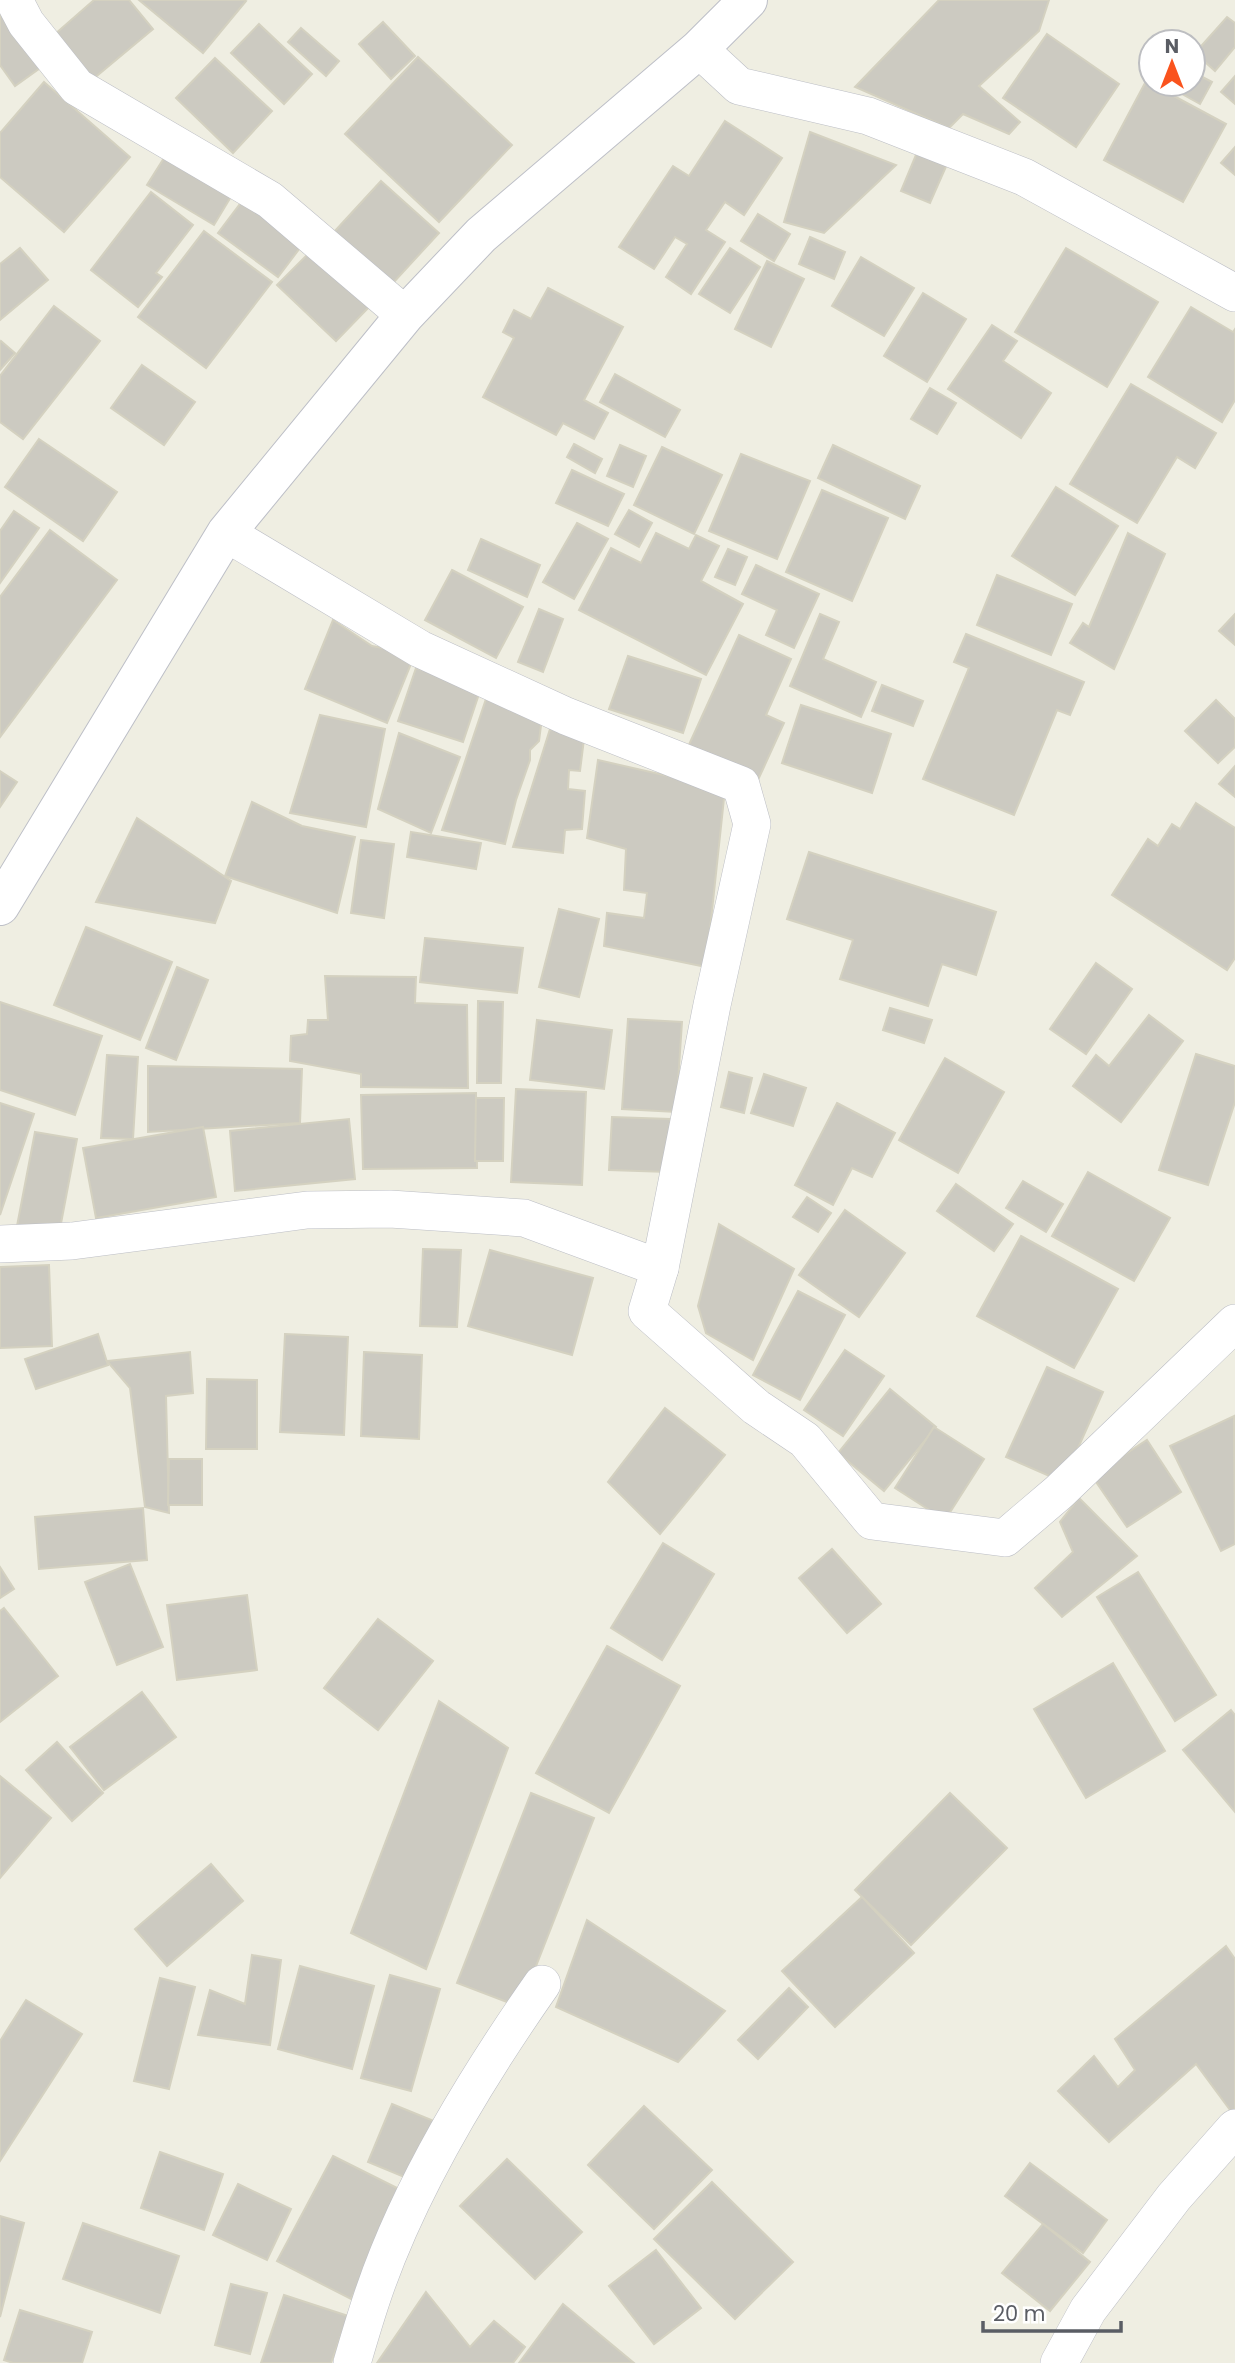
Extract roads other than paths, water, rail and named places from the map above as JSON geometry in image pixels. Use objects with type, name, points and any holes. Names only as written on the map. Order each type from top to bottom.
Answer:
[{"type":"main road","points":[[0,906],[226,533],[405,315],[481,235],[699,49],[748,0]]},
{"type":"street","points":[[14,0],[26,23],[77,87],[270,200],[405,315]]},
{"type":"street","points":[[699,49],[739,86],[868,116],[1024,177],[1235,293]]},
{"type":"street","points":[[226,533],[420,649],[566,716],[741,785],[752,824],[712,1005],[660,1268],[647,1311],[756,1408],[805,1440],[872,1521],[1005,1538],[1059,1492],[1235,1324]]},
{"type":"street","points":[[0,1244],[72,1241],[307,1210],[390,1209],[524,1218],[660,1268]]},
{"type":"street","points":[[352,2363],[374,2290],[414,2196],[491,2058],[542,1984]]},
{"type":"street","points":[[1059,2363],[1088,2310],[1174,2197],[1235,2129]]}]
